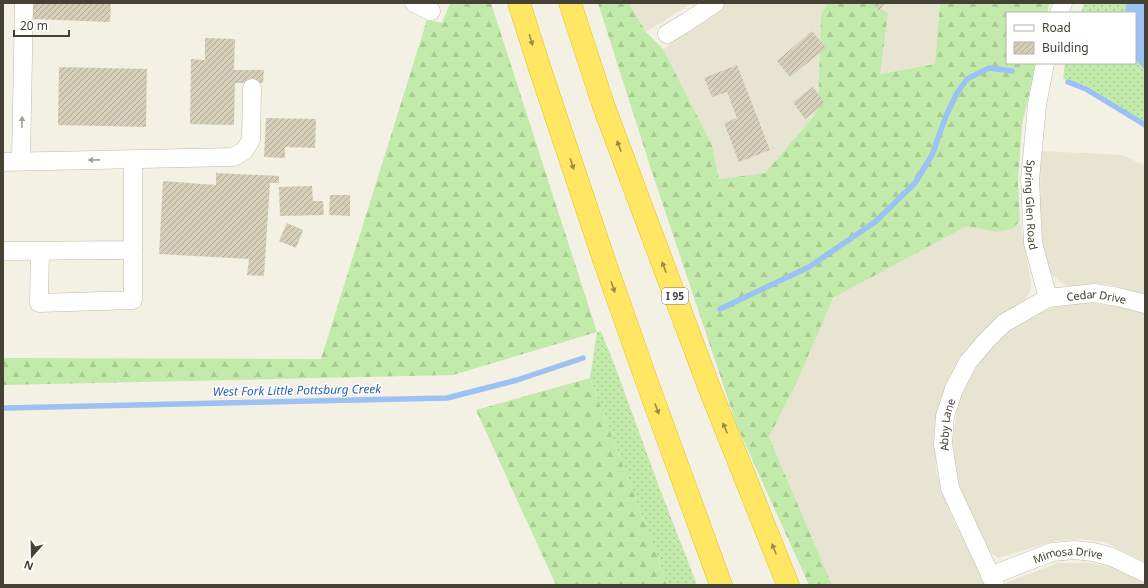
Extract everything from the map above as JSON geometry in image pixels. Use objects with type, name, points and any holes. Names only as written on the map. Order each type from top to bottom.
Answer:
[{"type":"highway","points":[[519,3],[603,257],[721,585]]},
{"type":"highway","name":"I 95","points":[[570,3],[604,107],[706,380],[788,585]]},
{"type":"street","points":[[21,161],[24,3]]},
{"type":"street","points":[[414,3],[431,11]]},
{"type":"street","points":[[666,34],[715,3]]},
{"type":"street","name":"Spring Glen Road","points":[[1045,64],[1037,105],[1030,180],[1033,242],[1048,298]]},
{"type":"street","points":[[3,162],[233,157],[244,151],[251,140],[252,88]]},
{"type":"street","points":[[32,251],[40,303],[133,300],[133,160]]},
{"type":"street","points":[[3,251],[133,250]]},
{"type":"street","name":"Cedar Drive","points":[[1048,298],[1094,293],[1145,304]]},
{"type":"street","name":"Abby Lane","points":[[992,580],[950,488],[943,444],[945,416],[954,389],[968,362],[986,341],[1004,323],[1048,298]]},
{"type":"street","name":"Mimosa Drive","points":[[992,580],[1052,552],[1074,550],[1093,552],[1112,557],[1145,573]]},
{"type":"shaded area","points":[[629,3],[692,3],[646,32]]},
{"type":"shaded area","points":[[726,3],[828,3],[821,14],[818,111],[765,173],[719,179],[712,145],[663,49]]},
{"type":"shaded area","points":[[871,3],[940,3],[935,64],[879,74],[888,13]]},
{"type":"shaded area","points":[[1041,151],[1123,155],[1145,166],[1145,295],[1105,284],[1074,289],[1062,283],[1048,271],[1039,225]]},
{"type":"shaded area","points":[[1020,221],[1031,282],[1030,291],[1024,301],[992,322],[966,349],[945,388],[935,431],[936,471],[950,513],[986,585],[832,585],[769,437],[833,298],[967,226],[996,232],[1012,229]]},
{"type":"shaded area","points":[[1096,303],[1128,307],[1145,313],[1145,562],[1105,542],[1080,539],[1054,541],[998,558],[991,553],[961,495],[954,465],[953,437],[958,404],[970,376],[987,351],[1009,329],[1035,314],[1066,304]]},
{"type":"shaded area","points":[[1058,563],[1089,563],[1113,567],[1145,583],[1145,585],[1006,585],[1007,582]]},
{"type":"green space","points":[[450,3],[491,3],[597,332],[453,375],[3,385],[3,358],[321,359],[427,20],[442,23]]},
{"type":"green space","points":[[598,3],[629,3],[646,32],[663,49],[712,145],[719,179],[765,173],[818,111],[821,14],[828,3],[871,3],[888,13],[880,74],[935,64],[940,3],[1050,3],[1047,12],[1006,12],[1006,64],[1036,64],[1022,125],[1018,182],[1020,221],[1012,229],[996,232],[967,226],[833,298],[799,377],[769,437],[832,585],[809,585],[737,426],[650,166]]},
{"type":"green space","points":[[1084,3],[1127,3],[1125,12],[1081,12]]},
{"type":"green space","points":[[1136,60],[1145,70],[1145,123],[1085,85],[1063,79],[1065,64],[1136,64]]},
{"type":"green space","points":[[601,331],[697,585],[668,585],[590,378],[597,332]]},
{"type":"green space","points":[[590,378],[668,585],[556,585],[476,410]]},
{"type":"water","points":[[1127,3],[1145,3],[1145,70],[1136,60],[1136,12],[1125,12]]},
{"type":"building","points":[[32,3],[111,3],[110,22],[31,19]]},
{"type":"building","points":[[871,3],[885,3],[879,10]]},
{"type":"building","points":[[812,31],[826,48],[790,77],[777,61]]},
{"type":"building","points":[[205,38],[235,39],[234,70],[264,70],[263,83],[235,83],[234,125],[190,124],[191,59],[205,60]]},
{"type":"building","points":[[737,65],[770,150],[739,162],[724,123],[737,118],[727,92],[712,97],[704,78]]},
{"type":"building","points":[[59,67],[147,69],[146,127],[58,125]]},
{"type":"building","points":[[813,87],[825,103],[805,119],[793,102]]},
{"type":"building","points":[[266,118],[316,119],[315,148],[285,147],[285,158],[264,157]]},
{"type":"building","points":[[216,173],[279,176],[279,183],[270,183],[264,276],[247,275],[249,259],[159,254],[163,181],[216,185]]},
{"type":"building","points":[[312,186],[313,201],[323,201],[324,215],[280,216],[279,187]]},
{"type":"building","points":[[330,195],[350,195],[350,216],[329,215]]},
{"type":"building","points":[[287,223],[303,230],[296,248],[279,241]]},
{"type":"waterway","name":"West Fork Little Pottsburg Creek","points":[[720,309],[809,267],[875,222],[915,183],[932,155],[946,116],[957,93],[967,79],[989,68],[1012,71]]},
{"type":"waterway","name":"West Fork Little Pottsburg Creek","points":[[1068,82],[1086,89],[1145,125]]},
{"type":"waterway","name":"West Fork Little Pottsburg Creek","points":[[5,408],[447,398],[517,380],[583,358]]}]
